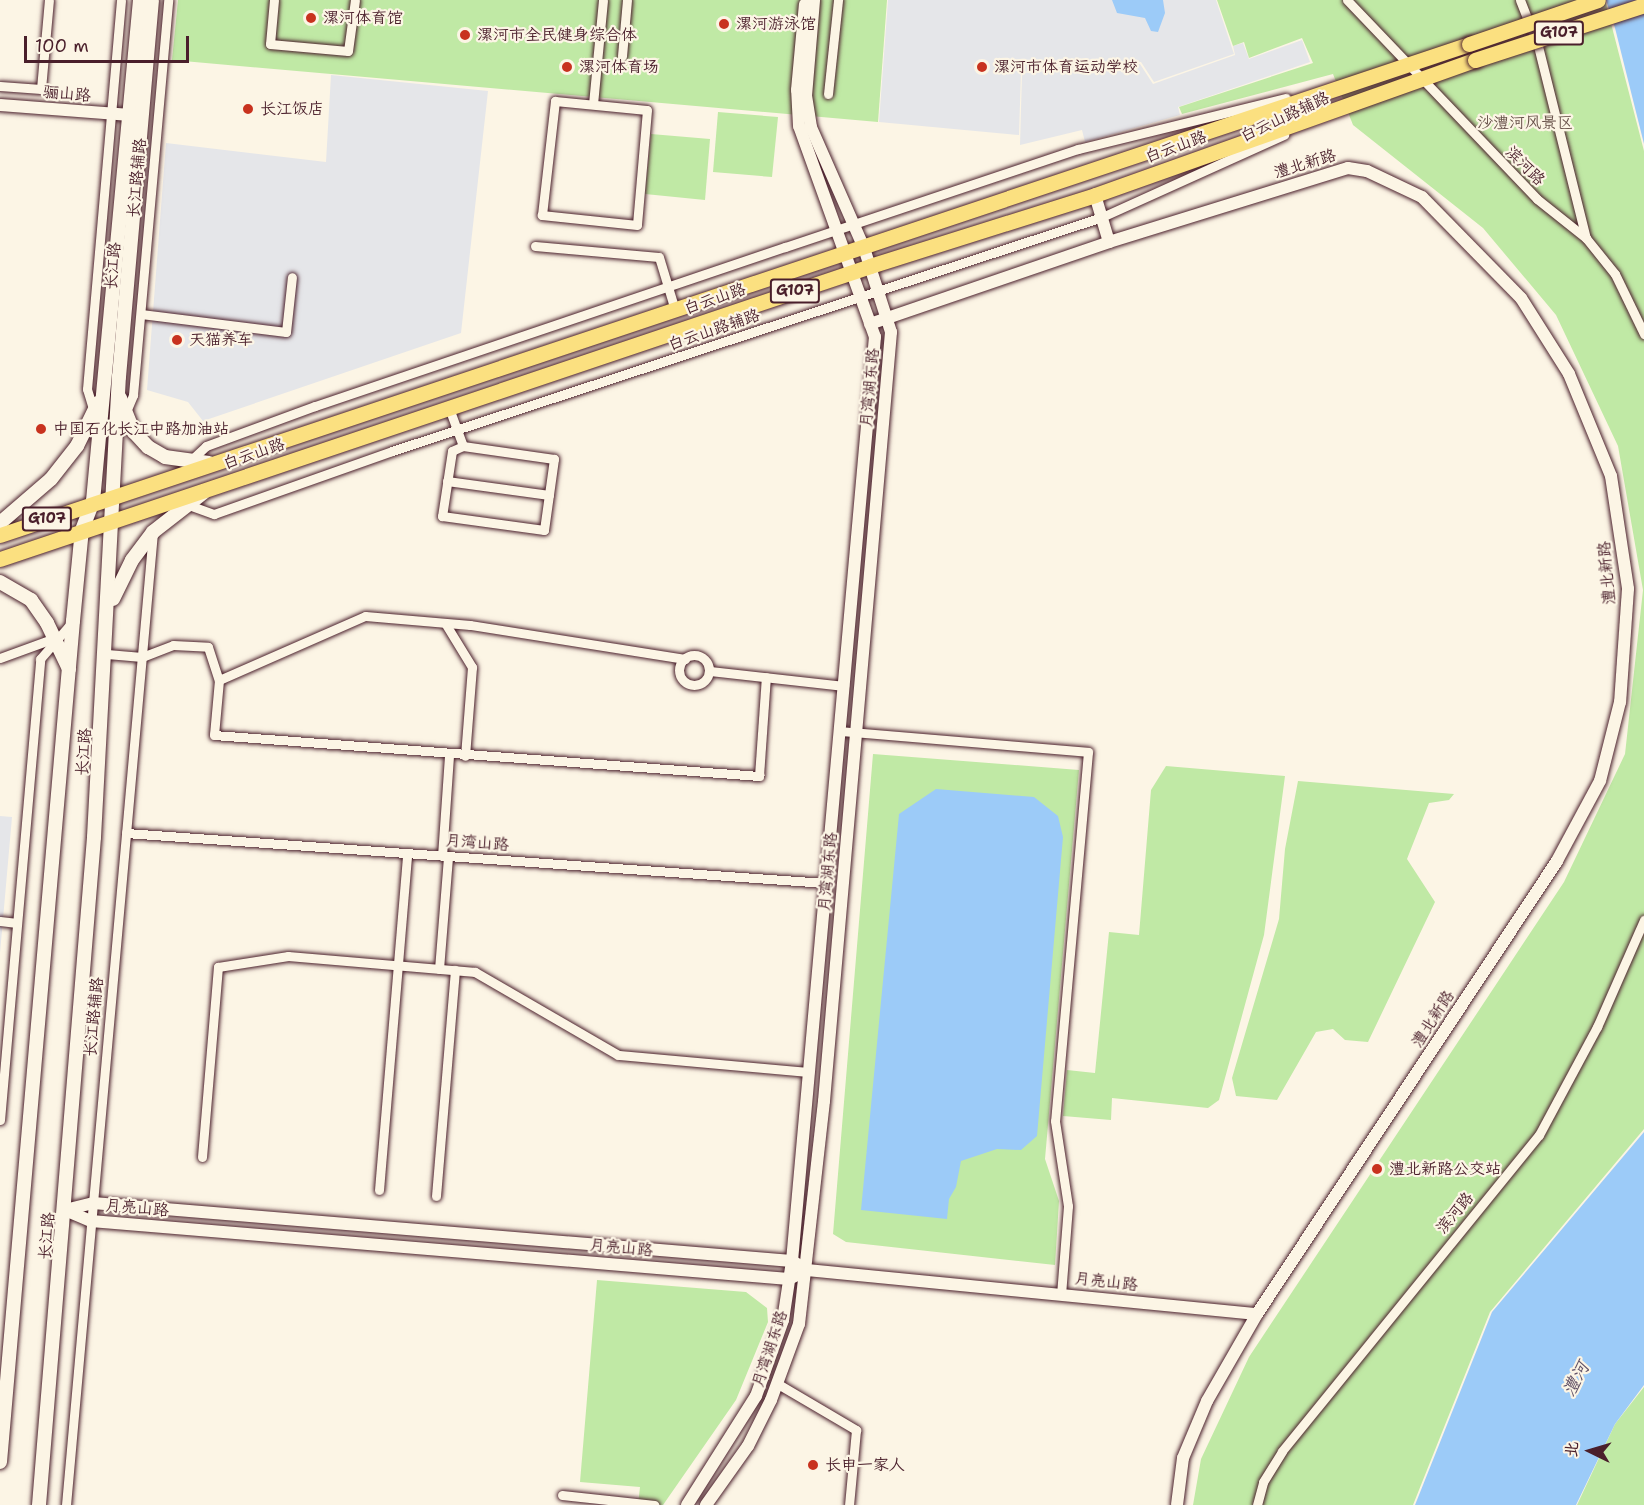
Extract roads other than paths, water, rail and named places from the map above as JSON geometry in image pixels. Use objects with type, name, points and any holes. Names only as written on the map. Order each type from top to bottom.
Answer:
[{"type":"highway","name":"白云山路","points":[[0,535],[93,501],[115,496],[209,463],[848,254],[1407,62],[1469,44],[1598,0]]},
{"type":"highway","name":"白云山路","points":[[0,559],[114,518],[180,502],[210,488],[870,266],[1095,195],[1422,78],[1644,5]]},
{"type":"main road","name":"长江路","points":[[0,1462],[6,1324],[70,672],[73,621],[82,530],[93,501],[140,0]]},
{"type":"main road","name":"长江路","points":[[39,1505],[65,1210],[107,654],[119,396],[153,0]]},
{"type":"main road","points":[[2,520],[51,479],[77,446],[93,411],[104,394]]},
{"type":"main road","points":[[119,396],[134,432],[148,447],[165,457],[209,463]]},
{"type":"main road","points":[[93,501],[114,518]]},
{"type":"main road","points":[[109,607],[132,560],[180,502]]},
{"type":"main road","points":[[0,582],[30,600],[55,638],[70,672]]},
{"type":"street","points":[[0,86],[41,89],[49,0]]},
{"type":"street","name":"长江路辅路","points":[[99,425],[87,389],[121,0]]},
{"type":"street","name":"长江路辅路","points":[[117,426],[126,413],[133,395],[168,0]]},
{"type":"street","points":[[273,0],[270,44],[348,51],[355,0]]},
{"type":"street","points":[[593,104],[603,0]]},
{"type":"street","points":[[622,56],[627,0]]},
{"type":"street","name":"月湾湖东路","points":[[687,1505],[756,1396],[783,1320],[792,1261],[875,338],[848,254],[799,126],[797,90],[805,0]]},
{"type":"street","name":"月湾湖东路","points":[[709,1504],[748,1446],[778,1384],[799,1324],[807,1270],[858,732],[891,332],[864,248],[812,127],[806,96],[814,0]]},
{"type":"street","points":[[828,94],[838,0]]},
{"type":"street","name":"滨河路","points":[[1347,0],[1537,199],[1586,238],[1615,274],[1644,334]]},
{"type":"street","points":[[1520,0],[1539,46],[1586,238]]},
{"type":"street","name":"白云山路辅路","points":[[173,477],[206,446],[315,406],[839,229],[1078,150],[1344,84]]},
{"type":"street","points":[[555,101],[593,104],[647,110],[637,225],[542,215],[555,101]]},
{"type":"street","name":"白云山路辅路","points":[[180,502],[214,514],[457,429],[1101,217],[1357,101]]},
{"type":"street","name":"骊山路","points":[[0,105],[130,115]]},
{"type":"street","name":"澧北新路","points":[[870,324],[1108,242],[1348,168],[1395,181],[1422,197],[1521,298],[1569,374],[1611,476],[1628,589],[1620,702],[1600,781],[1557,861],[1257,1314],[1207,1401],[1183,1458],[1177,1505]]},
{"type":"street","points":[[1095,195],[1108,242]]},
{"type":"street","points":[[535,246],[659,256],[675,310]]},
{"type":"street","points":[[141,314],[286,332],[292,276]]},
{"type":"street","points":[[448,408],[463,446]]},
{"type":"street","points":[[463,446],[554,459],[544,530],[442,516],[452,452],[463,446]]},
{"type":"street","points":[[447,481],[549,495]]},
{"type":"street","points":[[2,520],[27,526]]},
{"type":"street","name":"长江路辅路","points":[[66,1505],[153,532]]},
{"type":"street","points":[[219,680],[365,616],[445,623],[685,659],[693,655],[703,658],[710,671]]},
{"type":"street","points":[[0,1120],[4,1033],[17,923],[40,659],[55,638],[73,621]]},
{"type":"street","points":[[445,623],[472,667],[465,756]]},
{"type":"street","points":[[0,658],[55,638]]},
{"type":"street","points":[[107,654],[142,657],[173,645],[208,647],[219,680],[214,735],[465,756],[759,776],[766,677]]},
{"type":"street","points":[[685,659],[679,673],[688,684],[702,683],[710,671]]},
{"type":"street","points":[[710,671],[844,686]]},
{"type":"street","points":[[840,730],[1088,752],[1055,1121],[1068,1206],[1061,1294]]},
{"type":"street","points":[[439,969],[449,754]]},
{"type":"street","name":"月湾山路","points":[[126,833],[826,884]]},
{"type":"street","points":[[379,1190],[407,854]]},
{"type":"street","name":"滨河路","points":[[1257,1505],[1263,1482],[1282,1451],[1539,1135],[1596,1027],[1644,920]]},
{"type":"street","points":[[0,921],[17,923]]},
{"type":"street","points":[[202,1157],[218,967],[288,956],[475,972],[618,1055],[809,1072]]},
{"type":"street","points":[[436,1197],[455,970]]},
{"type":"street","name":"月亮山路","points":[[65,1210],[93,1203],[792,1261],[807,1270],[1257,1314]]},
{"type":"street","name":"月亮山路","points":[[65,1210],[91,1221],[789,1279]]},
{"type":"street","points":[[789,1279],[807,1270]]},
{"type":"street","points":[[778,1384],[856,1430],[849,1505]]},
{"type":"street","points":[[562,1496],[654,1505]]},
{"type":"water","points":[[1112,0],[1163,0],[1165,13],[1158,32],[1151,31],[1145,18],[1117,13]]},
{"type":"water","points":[[1606,0],[1644,0],[1644,144],[1615,28]]},
{"type":"water","points":[[936,789],[1034,797],[1058,816],[1063,837],[1037,1136],[1021,1150],[997,1149],[961,1161],[956,1187],[949,1199],[947,1219],[861,1210],[899,814]]},
{"type":"water","name":"澧河","points":[[1644,1132],[1644,1385],[1615,1424],[1576,1505],[1415,1505],[1492,1312]]},
{"type":"place","name":"漯河体育馆","points":[[311,18]]},
{"type":"place","name":"漯河游泳馆","points":[[724,24]]},
{"type":"place","name":"漯河市全民健身综合体","points":[[465,35]]},
{"type":"place","name":"漯河体育场","points":[[567,67]]},
{"type":"place","name":"漯河市体育运动学校","points":[[982,67]]},
{"type":"place","name":"长江饭店","points":[[248,109]]},
{"type":"place","name":"天猫养车","points":[[177,340]]},
{"type":"place","name":"中国石化长江中路加油站","points":[[41,429]]},
{"type":"place","name":"澧北新路公交站","points":[[1377,1169]]},
{"type":"place","name":"长申一家人","points":[[813,1465]]},
{"type":"park label","name":"沙澧河风景区","points":[[1525,123]]}]
